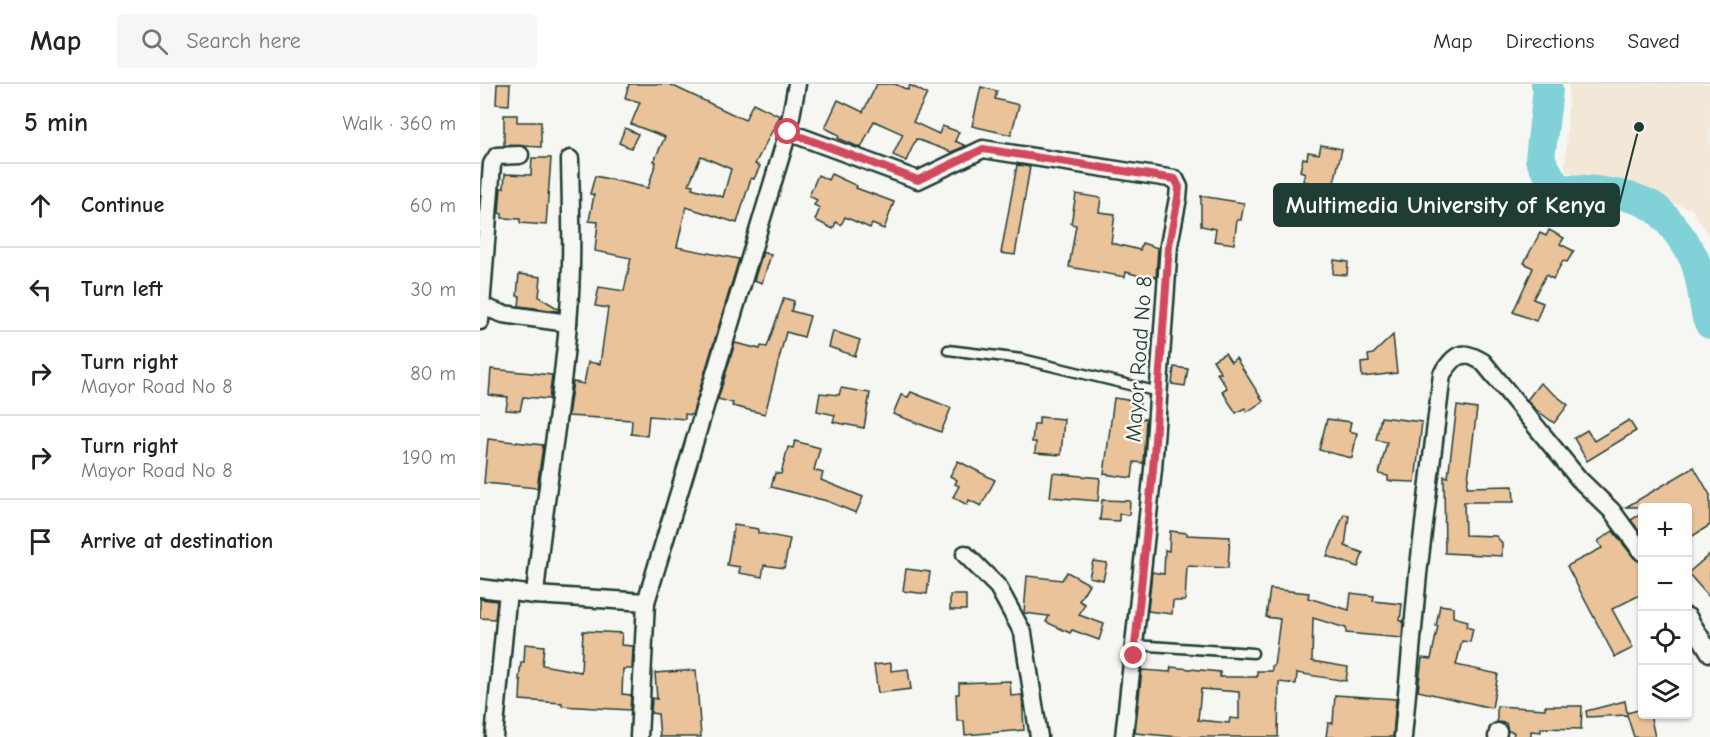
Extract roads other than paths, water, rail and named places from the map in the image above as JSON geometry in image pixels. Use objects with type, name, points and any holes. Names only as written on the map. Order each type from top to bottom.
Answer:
[{"type":"street","points":[[639,737],[646,602],[788,132],[798,84]]},
{"type":"street","name":"Mayor Road No 8","points":[[788,132],[918,180],[983,149],[1175,179],[1179,187],[1178,198],[1169,245],[1152,481],[1124,737]]},
{"type":"street","points":[[520,154],[499,156],[493,159],[481,313],[568,323]]},
{"type":"street","points":[[535,595],[568,323],[571,247],[570,159]]},
{"type":"street","points":[[1403,737],[1418,574],[1443,374],[1452,359],[1459,355],[1470,355],[1483,362],[1579,479],[1612,511],[1638,547]]},
{"type":"street","points":[[965,554],[998,587],[1023,633],[1039,737]]},
{"type":"street","points":[[480,588],[535,595],[646,602]]},
{"type":"street","points":[[494,737],[508,591]]},
{"type":"street","points":[[1692,624],[1710,653]]},
{"type":"lane","points":[[948,350],[1022,359],[1159,392]]},
{"type":"lane","points":[[1135,645],[1253,653]]},
{"type":"waterway","points":[[1546,84],[1548,89],[1540,159],[1557,189],[1619,194],[1642,201],[1657,210],[1677,232],[1696,264],[1710,324]]},
{"type":"place","name":"Multimedia University of Kenya","points":[[1639,127]]}]
